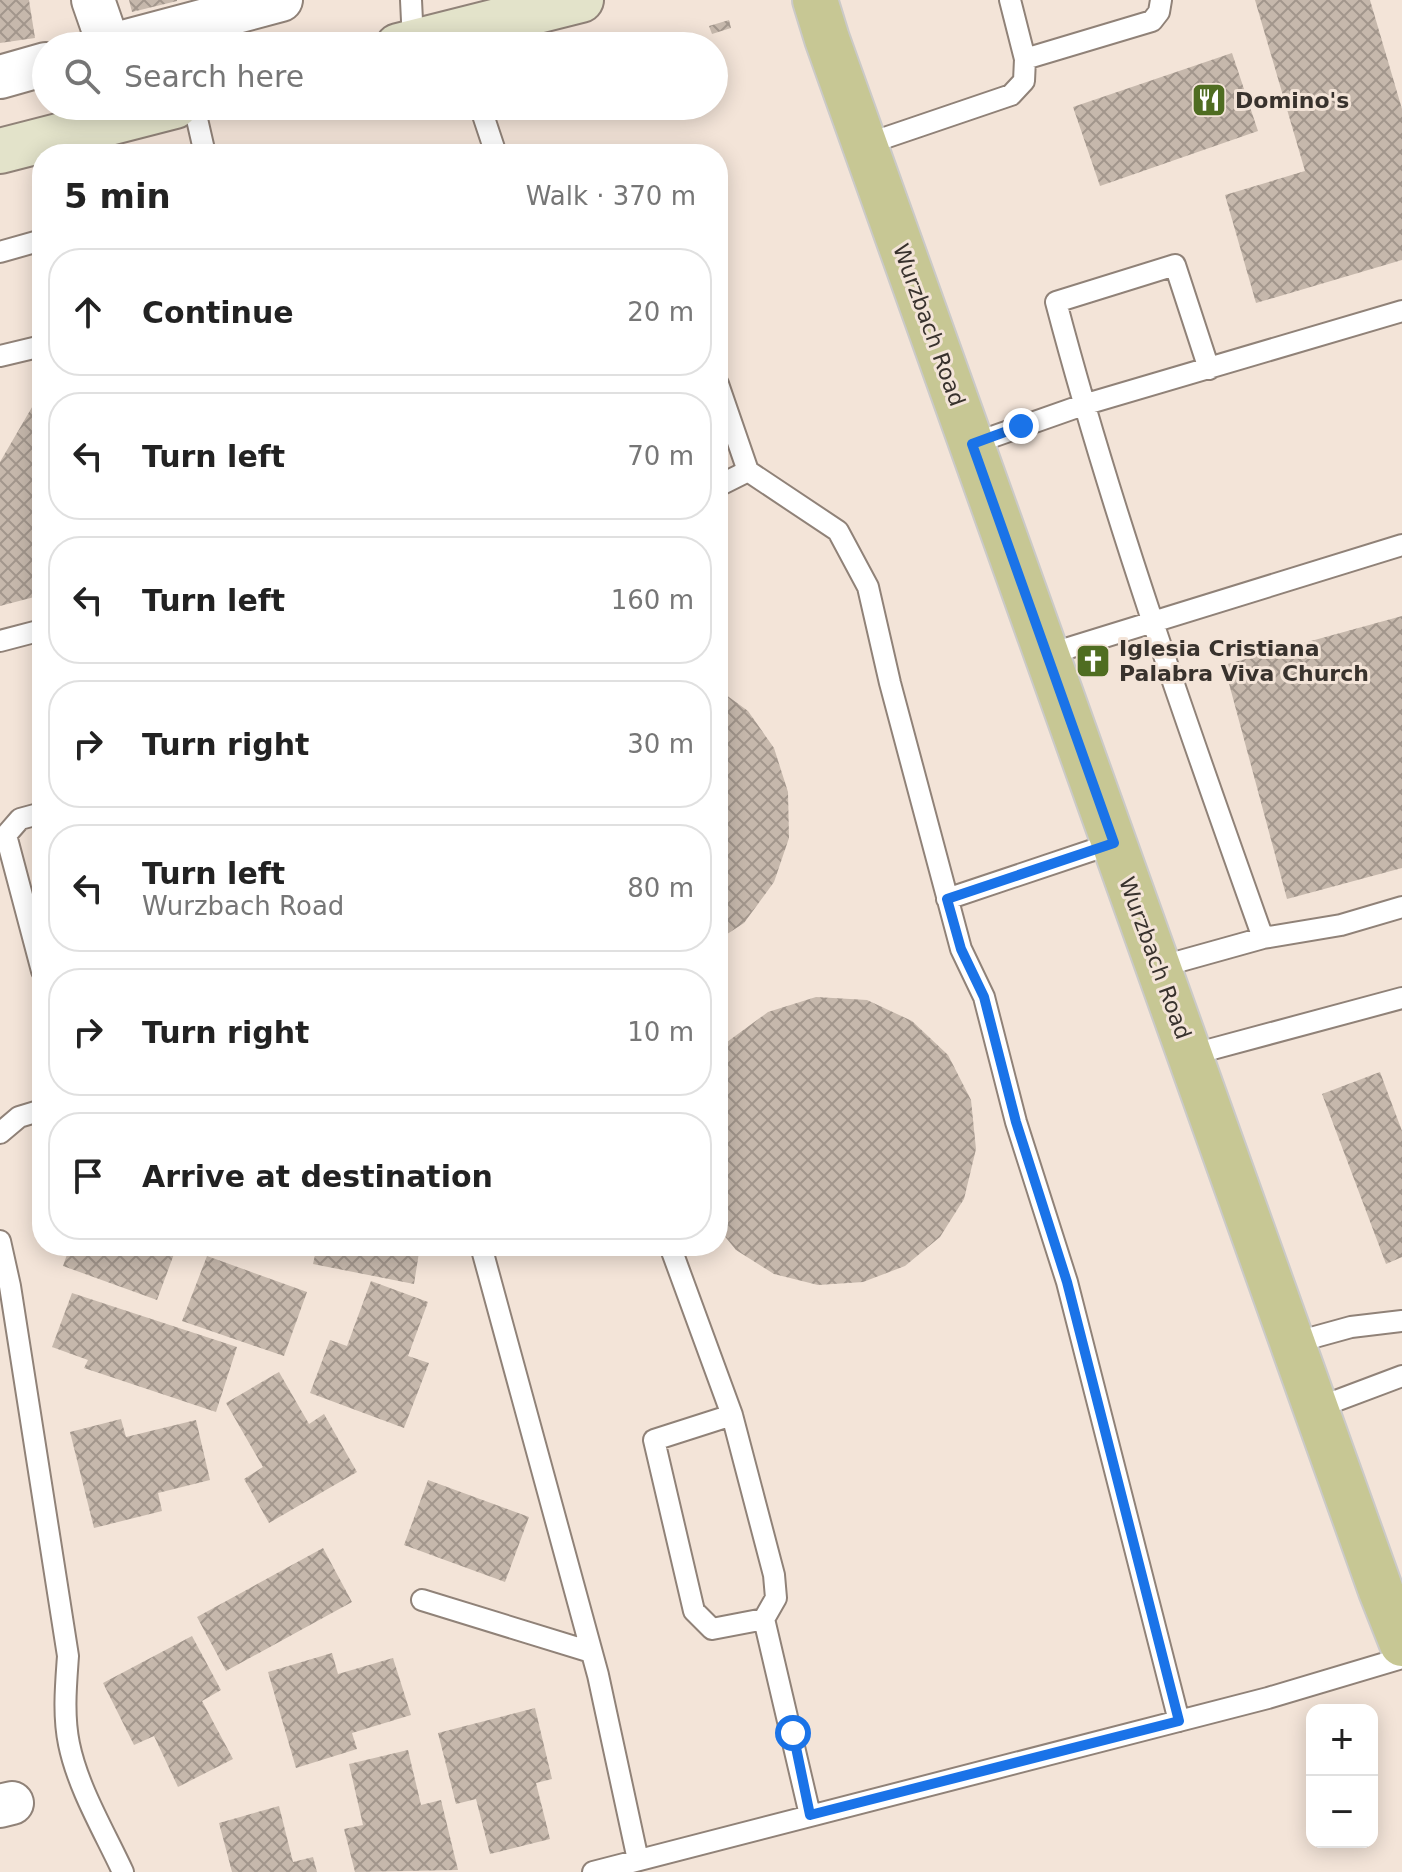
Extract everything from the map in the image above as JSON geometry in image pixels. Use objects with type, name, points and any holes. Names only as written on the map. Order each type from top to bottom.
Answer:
[{"type":"main road","points":[[407,29],[581,0]]},
{"type":"main road","name":"Wurzbach Road","points":[[815,0],[1046,655],[1402,1644]]},
{"type":"main road","points":[[0,151],[102,120]]},
{"type":"street","points":[[93,0],[104,32]]},
{"type":"street","points":[[161,32],[281,0]]},
{"type":"street","points":[[0,77],[32,68]]},
{"type":"lane","points":[[864,145],[1011,95],[1024,81],[1025,59],[1010,0]]},
{"type":"lane","points":[[1025,59],[1152,21],[1159,12],[1161,0]]},
{"type":"lane","points":[[197,120],[203,144]]},
{"type":"lane","points":[[485,120],[493,144]]},
{"type":"lane","points":[[0,252],[32,243]]},
{"type":"lane","points":[[1209,369],[1175,265],[1056,302],[1083,405],[1151,622],[1263,938]]},
{"type":"lane","points":[[972,444],[1083,405],[1402,311]]},
{"type":"lane","points":[[0,356],[32,348]]},
{"type":"lane","points":[[728,413],[748,471],[838,531],[868,587],[890,683],[961,949],[984,997],[1016,1122],[1067,1282],[1179,1721]]},
{"type":"lane","points":[[728,481],[748,471]]},
{"type":"lane","points":[[1046,655],[1402,545]]},
{"type":"lane","points":[[0,641],[32,633]]},
{"type":"lane","points":[[32,816],[20,819],[6,835],[32,933]]},
{"type":"lane","points":[[947,899],[1114,843]]},
{"type":"lane","points":[[1159,967],[1263,938],[1341,925],[1402,907]]},
{"type":"lane","points":[[1190,1055],[1402,998]]},
{"type":"lane","points":[[0,1133],[19,1117],[32,1113]]},
{"type":"lane","points":[[0,1241],[10,1286],[68,1656],[65,1691],[69,1743],[79,1777],[123,1872]]},
{"type":"lane","points":[[484,1256],[591,1652],[638,1860]]},
{"type":"lane","points":[[674,1256],[732,1415],[774,1575],[776,1598],[764,1619],[810,1815]]},
{"type":"lane","points":[[1293,1343],[1351,1327],[1402,1321]]},
{"type":"lane","points":[[1317,1408],[1402,1376]]},
{"type":"lane","points":[[732,1415],[654,1440],[694,1611],[712,1629],[764,1619]]},
{"type":"lane","points":[[422,1600],[591,1652]]},
{"type":"lane","points":[[593,1872],[1268,1698],[1402,1658]]},
{"type":"building","points":[[0,0],[29,0],[34,32],[32,38],[0,43]]},
{"type":"building","points":[[129,0],[177,0],[177,1],[132,12]]},
{"type":"building","points":[[1255,0],[1370,0],[1402,109],[1402,260],[1256,303],[1225,195],[1305,171]]},
{"type":"building","points":[[729,20],[731,28],[711,32],[709,26]]},
{"type":"building","points":[[1232,53],[1258,131],[1100,186],[1073,107]]},
{"type":"building","points":[[32,407],[32,598],[0,606],[0,462]]},
{"type":"building","points":[[1402,616],[1402,868],[1287,899],[1224,665]]},
{"type":"building","points":[[728,696],[748,711],[774,748],[788,792],[789,838],[774,882],[744,923],[728,933]]},
{"type":"building","points":[[816,997],[867,1000],[912,1021],[948,1055],[971,1100],[976,1149],[964,1199],[940,1237],[905,1266],[863,1282],[818,1285],[774,1274],[736,1250],[728,1240],[728,1041],[768,1012]]},
{"type":"building","points":[[1380,1072],[1402,1131],[1402,1257],[1386,1264],[1322,1094]]},
{"type":"building","points":[[66,1256],[173,1256],[157,1300],[63,1266]]},
{"type":"building","points":[[207,1256],[307,1292],[284,1356],[182,1321]]},
{"type":"building","points":[[315,1256],[418,1256],[414,1284],[313,1264]]},
{"type":"building","points":[[371,1281],[428,1302],[408,1356],[429,1363],[404,1428],[310,1393],[330,1340],[347,1346]]},
{"type":"building","points":[[72,1293],[237,1347],[216,1412],[84,1368],[88,1360],[52,1347]]},
{"type":"building","points":[[279,1372],[309,1424],[324,1414],[357,1472],[269,1523],[244,1479],[263,1467],[226,1403]]},
{"type":"building","points":[[121,1419],[126,1437],[196,1420],[210,1480],[158,1493],[162,1511],[94,1528],[70,1432]]},
{"type":"building","points":[[428,1480],[529,1517],[505,1582],[404,1545]]},
{"type":"building","points":[[323,1548],[352,1602],[226,1671],[197,1617]]},
{"type":"building","points":[[192,1636],[221,1690],[202,1701],[233,1759],[178,1787],[154,1736],[134,1745],[103,1683]]},
{"type":"building","points":[[332,1653],[338,1674],[393,1658],[411,1715],[352,1733],[357,1749],[296,1768],[268,1672]]},
{"type":"building","points":[[535,1708],[552,1779],[536,1783],[550,1839],[490,1854],[476,1799],[456,1804],[438,1733]]},
{"type":"building","points":[[408,1750],[421,1805],[441,1800],[458,1870],[355,1872],[344,1829],[363,1825],[349,1764]]},
{"type":"building","points":[[279,1806],[293,1862],[313,1857],[317,1872],[232,1872],[219,1823]]},
{"type":"place","name":"Domino's","points":[[1209,100]]},
{"type":"place","name":"Iglesia Cristiana Palabra Viva Church","points":[[1093,661]]},
{"type":"route","points":[[793,1733],[810,1815],[1179,1721],[1067,1282],[1016,1122],[984,997],[961,949],[947,899],[1114,843],[972,444],[1021,426]]}]
